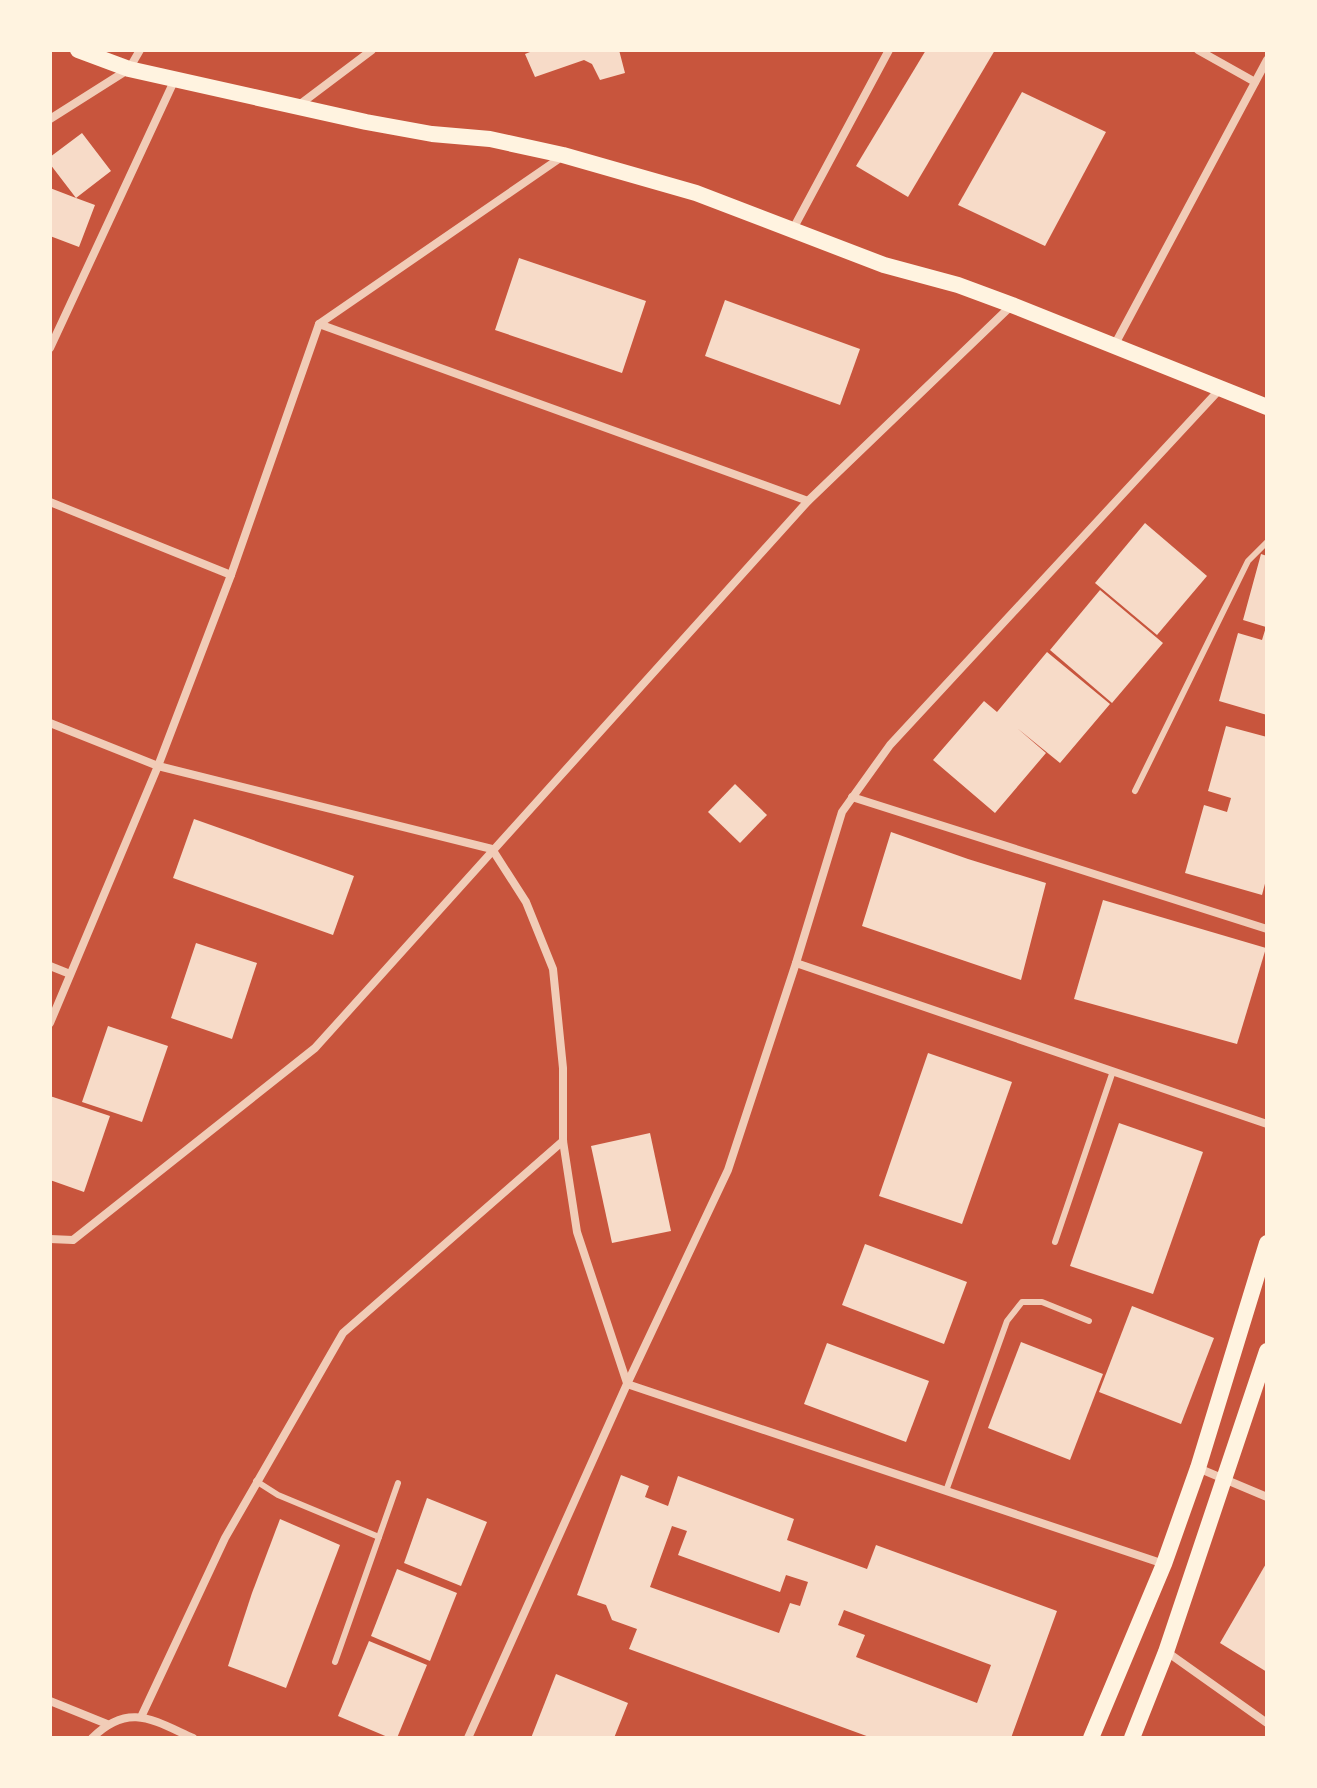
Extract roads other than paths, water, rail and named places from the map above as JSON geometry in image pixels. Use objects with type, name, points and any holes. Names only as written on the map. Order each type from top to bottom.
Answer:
[{"type":"main road","points":[[78,50],[129,69],[296,107],[432,134],[490,139],[563,155],[696,193],[884,265],[958,285],[1012,305],[1267,407]]},
{"type":"main road","points":[[1091,1738],[1164,1564],[1198,1468],[1267,1243]]},
{"type":"main road","points":[[1132,1738],[1166,1652],[1267,1351]]},
{"type":"street","points":[[50,119],[129,69],[140,50]]},
{"type":"street","points":[[296,107],[372,50]]},
{"type":"street","points":[[793,229],[889,50]]},
{"type":"street","points":[[1198,50],[1255,82]]},
{"type":"street","points":[[1114,346],[1267,60]]},
{"type":"street","points":[[50,348],[175,79]]},
{"type":"street","points":[[50,1023],[158,766],[231,575],[319,324],[563,155]]},
{"type":"street","points":[[50,1239],[73,1240],[315,1048],[808,501],[1012,305]]},
{"type":"street","points":[[319,324],[808,501]]},
{"type":"street","points":[[468,1738],[627,1384],[728,1170],[842,812],[890,745],[1221,388]]},
{"type":"street","points":[[50,502],[231,575]]},
{"type":"street","points":[[50,723],[158,766],[492,849],[526,902],[553,969],[563,1068],[563,1141],[577,1232],[627,1384]]},
{"type":"street","points":[[852,797],[1267,929]]},
{"type":"street","points":[[796,963],[1267,1124]]},
{"type":"street","points":[[50,966],[70,974]]},
{"type":"street","points":[[142,1715],[225,1538],[343,1333],[563,1141]]},
{"type":"street","points":[[627,1384],[1164,1564]]},
{"type":"street","points":[[1198,1468],[1267,1497]]},
{"type":"street","points":[[1166,1652],[1267,1723]]},
{"type":"street","points":[[50,1701],[107,1724]]},
{"type":"street","points":[[92,1738],[107,1724],[142,1715],[193,1738]]},
{"type":"lane","points":[[1135,791],[1248,561],[1267,542]]},
{"type":"lane","points":[[1055,1242],[1113,1071]]},
{"type":"lane","points":[[946,1491],[1007,1321],[1022,1302],[1042,1302],[1089,1321]]},
{"type":"lane","points":[[256,1481],[278,1495],[379,1537]]},
{"type":"lane","points":[[335,1662],[398,1483]]}]
